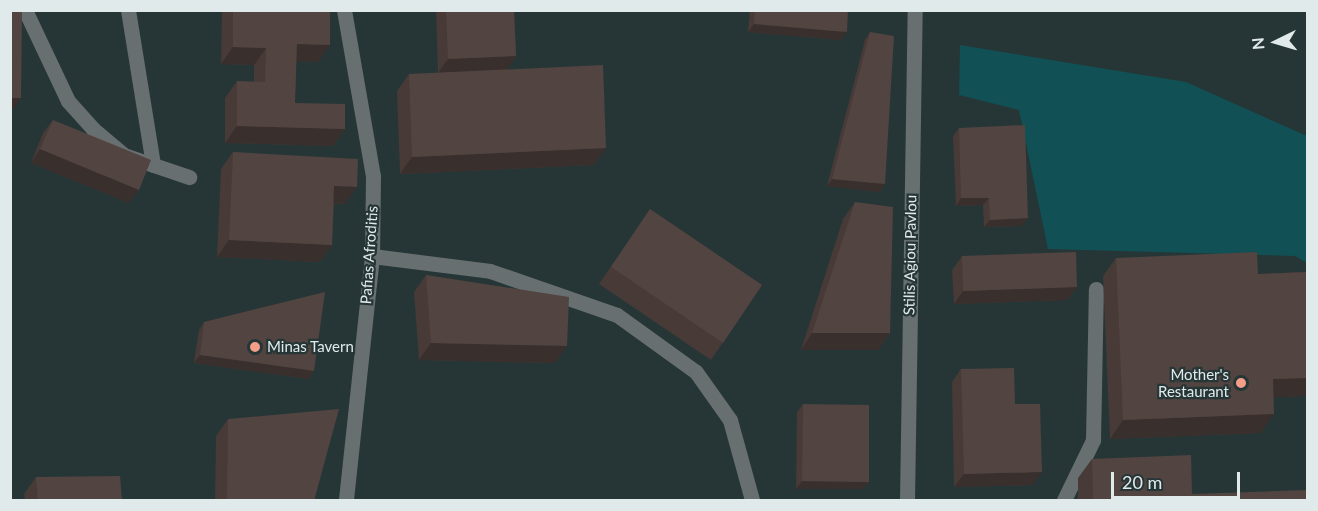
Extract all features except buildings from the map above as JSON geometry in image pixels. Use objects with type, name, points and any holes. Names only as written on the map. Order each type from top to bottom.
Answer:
[{"type":"street","points":[[25,10],[68,101],[124,155],[189,177]]},
{"type":"street","points":[[128,10],[153,165]]},
{"type":"street","name":"Pafias Afroditis","points":[[344,10],[373,176],[372,256],[346,501]]},
{"type":"street","name":"Stilis Agiou Pavlou","points":[[907,501],[915,10]]},
{"type":"street","points":[[372,256],[490,271],[617,315],[696,372],[730,420],[752,501]]},
{"type":"street","points":[[1064,501],[1093,440],[1096,289]]},
{"type":"shaded area","points":[[960,45],[1186,82],[1307,136],[1307,263],[1295,256],[1048,249],[1019,110],[959,95]]},
{"type":"place","name":"Minas Tavern","points":[[255,347]]},
{"type":"place","name":"Mother's Restaurant","points":[[1241,383]]}]
